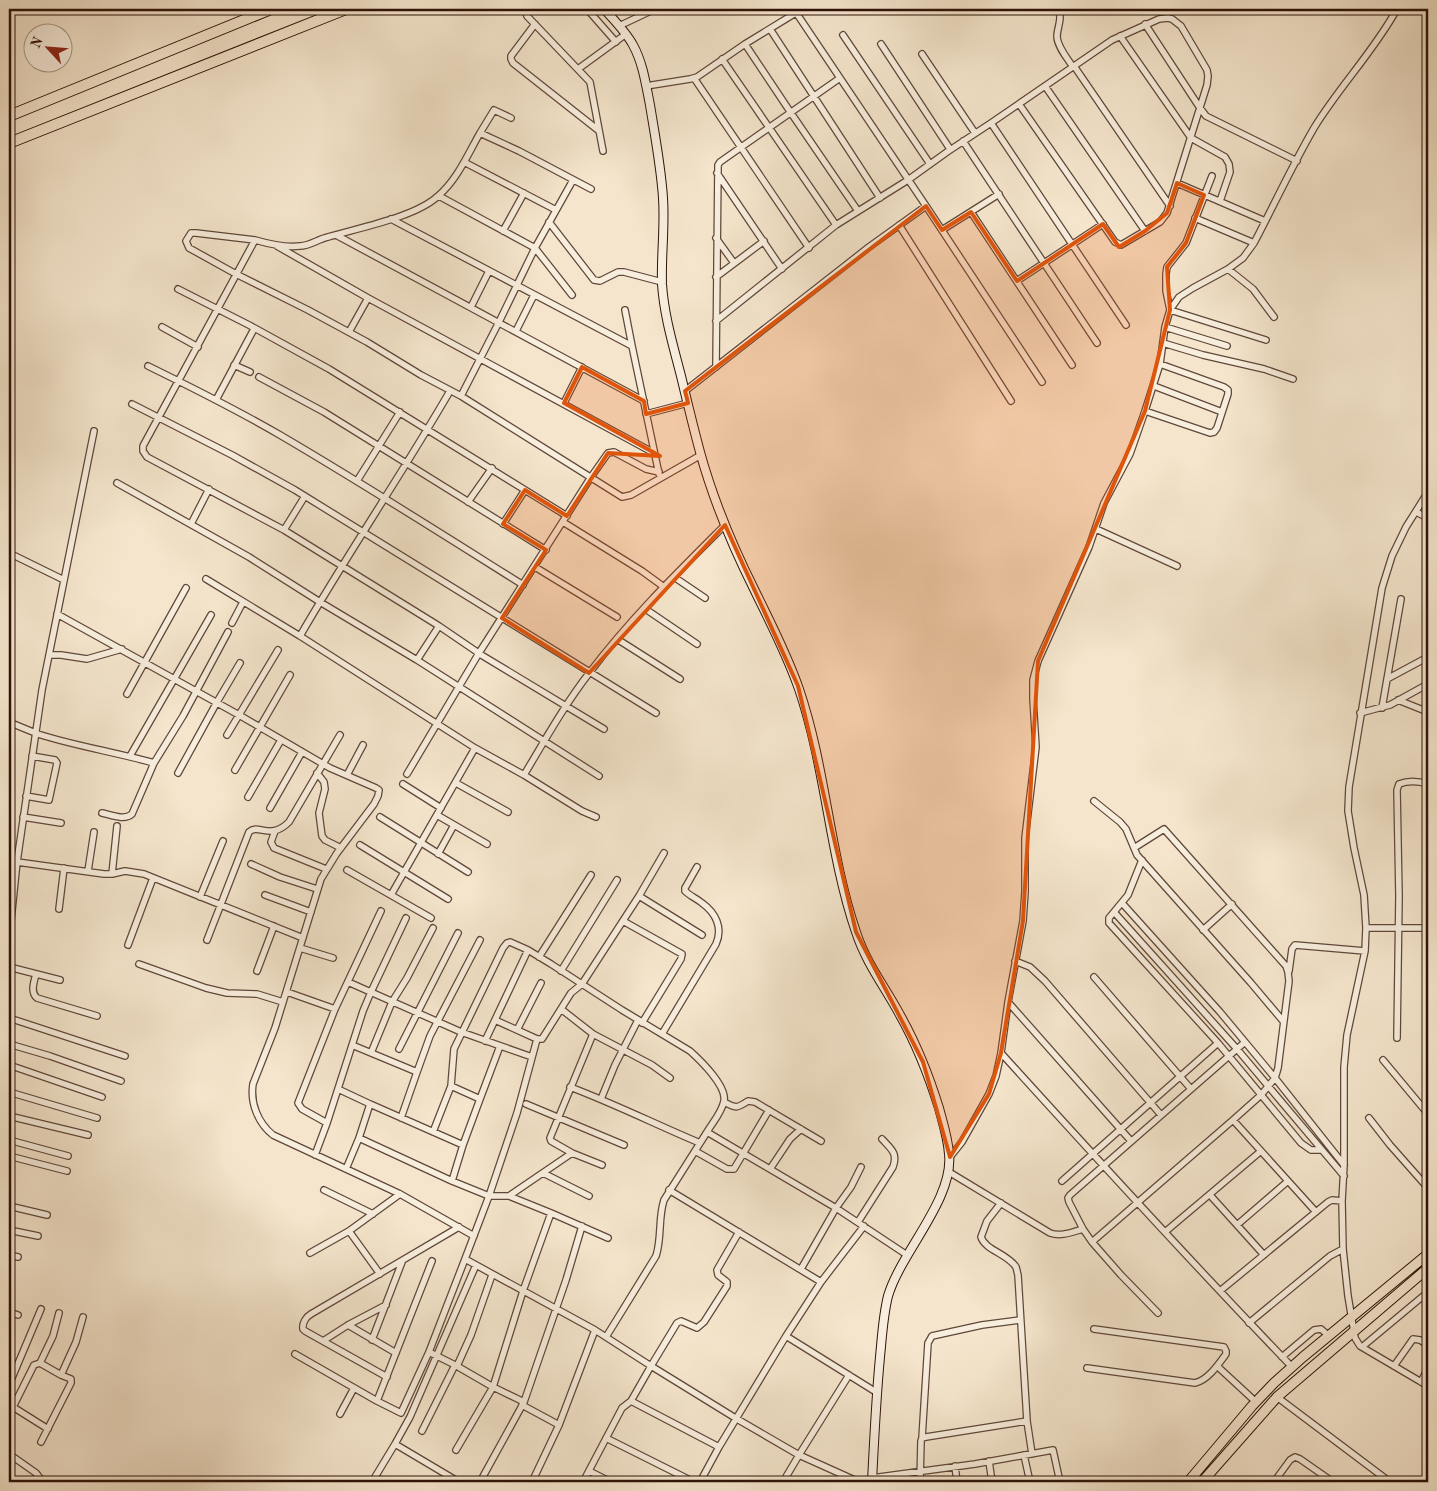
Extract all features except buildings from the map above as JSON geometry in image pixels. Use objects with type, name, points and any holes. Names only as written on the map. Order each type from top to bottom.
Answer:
[{"type":"highway","points":[[9,116],[271,9]]},
{"type":"highway","points":[[9,142],[346,9]]},
{"type":"main road","points":[[604,9],[634,46],[644,74],[663,198],[664,242],[662,282],[667,323],[701,455],[725,525],[780,642],[798,686],[808,716],[822,774],[833,842],[856,932],[865,957],[912,1036],[923,1062],[945,1130],[950,1157],[949,1172],[942,1191],[895,1278],[889,1294],[884,1316],[876,1392],[872,1480]]},
{"type":"main road","points":[[1191,1481],[1256,1402],[1292,1367],[1428,1254]]},
{"type":"main road","points":[[1202,1482],[1354,1331],[1428,1268]]},
{"type":"street","points":[[528,9],[527,16],[590,82],[602,151]]},
{"type":"street","points":[[587,9],[616,42]]},
{"type":"street","points":[[619,26],[655,9]]},
{"type":"street","points":[[1058,9],[1061,16],[1057,38],[1061,47],[1170,206]]},
{"type":"street","points":[[950,1157],[962,1142],[989,1094],[1002,1053],[1008,1002],[1023,921],[1025,838],[1036,747],[1033,699],[1034,680],[1038,662],[1096,529],[1104,503],[1130,454],[1154,386],[1160,364],[1165,326],[1170,310],[1179,297],[1228,269],[1242,258],[1254,243],[1314,128],[1392,18],[1396,9]]},
{"type":"street","points":[[646,86],[694,78],[745,44],[797,14],[1042,382]]},
{"type":"street","points":[[716,321],[836,225],[908,180],[950,149],[1120,36],[1159,19],[1168,18],[1175,20],[1181,26],[1208,76],[1207,85],[1167,213],[1160,222],[1120,245],[1115,242],[1019,104]]},
{"type":"street","points":[[535,24],[511,56],[511,59],[598,130]]},
{"type":"street","points":[[1145,24],[1206,116],[1297,161]]},
{"type":"street","points":[[770,29],[880,198]]},
{"type":"street","points":[[578,69],[626,34]]},
{"type":"street","points":[[843,35],[930,164]]},
{"type":"street","points":[[1120,36],[1191,138],[1224,157],[1229,164],[1230,172],[1220,201]]},
{"type":"street","points":[[745,44],[858,211]]},
{"type":"street","points":[[881,44],[950,149]]},
{"type":"street","points":[[922,54],[975,133]]},
{"type":"street","points":[[722,59],[836,225]]},
{"type":"street","points":[[694,78],[809,248]]},
{"type":"street","points":[[716,367],[718,165],[840,78]]},
{"type":"street","points":[[1045,86],[1146,231]]},
{"type":"street","points":[[511,118],[494,110],[450,183],[424,207],[304,246],[274,245],[255,240],[196,233],[188,236],[186,241],[189,248],[349,332],[461,396],[622,496],[631,495],[659,475],[701,455]]},
{"type":"street","points":[[991,123],[1126,325]]},
{"type":"street","points":[[480,133],[591,189]]},
{"type":"street","points":[[963,141],[1098,344]]},
{"type":"street","points":[[464,162],[556,210]]},
{"type":"street","points":[[717,172],[782,269]]},
{"type":"street","points":[[1170,310],[1166,291],[1167,267],[1186,243],[1212,176]]},
{"type":"street","points":[[461,396],[535,248],[573,180]]},
{"type":"street","points":[[1177,183],[1265,221]]},
{"type":"street","points":[[503,231],[524,194]]},
{"type":"street","points":[[942,230],[999,194]]},
{"type":"street","points":[[438,196],[535,248],[572,296]]},
{"type":"street","points":[[685,391],[869,247],[926,206]]},
{"type":"street","points":[[971,212],[1072,365]]},
{"type":"street","points":[[1195,218],[1254,243]]},
{"type":"street","points":[[391,219],[632,346]]},
{"type":"street","points":[[550,222],[594,280],[600,281],[618,272],[624,272],[662,282]]},
{"type":"street","points":[[1016,281],[1103,224]]},
{"type":"street","points":[[900,225],[1011,401]]},
{"type":"street","points":[[336,235],[644,401]]},
{"type":"street","points":[[716,238],[734,263]]},
{"type":"street","points":[[255,240],[158,417],[143,446],[144,454],[284,530],[604,729]]},
{"type":"street","points":[[716,277],[764,241]]},
{"type":"street","points":[[274,245],[654,453]]},
{"type":"street","points":[[1228,269],[1252,289],[1274,317]]},
{"type":"street","points":[[471,307],[489,271]]},
{"type":"street","points":[[178,289],[329,369],[567,516]]},
{"type":"street","points":[[516,331],[534,295]]},
{"type":"street","points":[[349,332],[368,298]]},
{"type":"street","points":[[625,310],[659,475]]},
{"type":"street","points":[[1170,310],[1266,340]]},
{"type":"street","points":[[1165,326],[1228,346]]},
{"type":"street","points":[[162,327],[198,346]]},
{"type":"street","points":[[216,400],[254,329]]},
{"type":"street","points":[[1163,343],[1211,357],[1264,369],[1293,379]]},
{"type":"street","points":[[1146,411],[1210,434],[1217,428],[1228,394],[1228,390],[1224,387],[1160,364]]},
{"type":"street","points":[[234,365],[250,372]]},
{"type":"street","points":[[148,366],[280,435],[523,585]]},
{"type":"street","points":[[564,403],[582,368]]},
{"type":"street","points":[[259,377],[324,412],[546,550]]},
{"type":"street","points":[[1154,386],[1222,412]]},
{"type":"street","points":[[300,636],[428,429],[450,390]]},
{"type":"street","points":[[646,414],[688,403]]},
{"type":"street","points":[[132,404],[232,455],[305,496],[656,713]]},
{"type":"street","points":[[357,481],[400,412]]},
{"type":"street","points":[[9,940],[17,862],[32,756],[49,655],[94,431]]},
{"type":"street","points":[[407,774],[479,653],[608,453],[611,452],[659,475]]},
{"type":"street","points":[[468,502],[492,468]]},
{"type":"street","points":[[116,483],[249,557],[545,740],[599,776]]},
{"type":"street","points":[[192,524],[209,489]]},
{"type":"street","points":[[503,524],[525,490]]},
{"type":"street","points":[[1428,492],[1425,504],[1416,512],[1406,527],[1392,556],[1382,588],[1349,787],[1348,811],[1364,895],[1366,928],[1364,951],[1347,1035],[1344,1076],[1344,1176],[1342,1201],[1346,1288],[1354,1331],[1360,1345],[1428,1386]]},
{"type":"street","points":[[284,530],[305,496]]},
{"type":"street","points":[[1416,512],[1428,518]]},
{"type":"street","points":[[563,522],[642,571],[664,587]]},
{"type":"street","points":[[524,775],[565,706],[589,673],[644,608],[725,525]]},
{"type":"street","points":[[1096,529],[1177,566]]},
{"type":"street","points":[[9,553],[64,580]]},
{"type":"street","points":[[535,567],[617,617]]},
{"type":"street","points":[[674,577],[705,598]]},
{"type":"street","points":[[206,579],[300,636],[475,748],[524,775],[582,811],[596,816]]},
{"type":"street","points":[[127,694],[186,588]]},
{"type":"street","points":[[1382,708],[1401,599]]},
{"type":"street","points":[[232,623],[243,602]]},
{"type":"street","points":[[644,608],[697,644]]},
{"type":"street","points":[[57,614],[196,690],[323,764],[379,790],[374,804],[326,869],[317,889],[304,938],[275,1028],[253,1084],[254,1108],[269,1132],[400,1194],[474,1236]]},
{"type":"street","points":[[130,756],[211,615]]},
{"type":"street","points":[[417,660],[439,626]]},
{"type":"street","points":[[102,813],[125,818],[130,816],[154,763],[183,716],[228,632]]},
{"type":"street","points":[[617,639],[680,679]]},
{"type":"street","points":[[49,655],[86,659],[122,649]]},
{"type":"street","points":[[227,735],[278,650]]},
{"type":"street","points":[[1387,679],[1428,657]]},
{"type":"street","points":[[178,773],[240,663]]},
{"type":"street","points":[[235,770],[290,675]]},
{"type":"street","points":[[1360,713],[1382,708],[1428,684]]},
{"type":"street","points":[[1398,700],[1428,712]]},
{"type":"street","points":[[9,722],[36,733],[154,763]]},
{"type":"street","points":[[206,940],[249,832],[252,829],[266,832],[275,831],[284,827],[289,822],[340,735]]},
{"type":"street","points":[[248,797],[281,740]]},
{"type":"street","points":[[347,775],[363,745]]},
{"type":"street","points":[[391,895],[475,748]]},
{"type":"street","points":[[270,808],[302,752]]},
{"type":"street","points":[[26,796],[49,800],[58,764],[55,760],[32,756]]},
{"type":"street","points":[[317,773],[324,782],[326,789],[319,812],[322,836],[341,848]]},
{"type":"street","points":[[1396,1038],[1399,856],[1397,790],[1399,784],[1406,782],[1418,781],[1428,784]]},
{"type":"street","points":[[456,783],[508,812]]},
{"type":"street","points":[[403,784],[441,808]]},
{"type":"street","points":[[1094,801],[1120,822],[1126,829],[1137,855],[1283,1021]]},
{"type":"street","points":[[437,815],[487,844]]},
{"type":"street","points":[[380,817],[468,872]]},
{"type":"street","points":[[23,818],[61,823]]},
{"type":"street","points":[[438,854],[454,825]]},
{"type":"street","points":[[112,874],[117,826]]},
{"type":"street","points":[[1134,848],[1164,829],[1282,961],[1288,972]]},
{"type":"street","points":[[275,831],[271,842],[274,848],[326,869]]},
{"type":"street","points":[[88,871],[94,832]]},
{"type":"street","points":[[200,897],[223,841]]},
{"type":"street","points":[[360,845],[448,899]]},
{"type":"street","points":[[495,1020],[540,1040],[571,993],[582,984],[639,896],[664,853]]},
{"type":"street","points":[[1142,860],[1132,888],[1109,918],[1109,923],[1218,1043],[1306,1147],[1311,1150],[1322,1150]]},
{"type":"street","points":[[17,862],[112,874],[125,871],[136,872],[304,938]]},
{"type":"street","points":[[251,864],[280,877],[317,889]]},
{"type":"street","points":[[662,1034],[719,936],[720,927],[714,914],[685,891],[697,867]]},
{"type":"street","points":[[60,909],[64,868]]},
{"type":"street","points":[[347,870],[431,918]]},
{"type":"street","points":[[539,957],[591,874]]},
{"type":"street","points":[[128,945],[153,878]]},
{"type":"street","points":[[561,971],[617,880]]},
{"type":"street","points":[[265,895],[311,912]]},
{"type":"street","points":[[639,896],[702,935]]},
{"type":"street","points":[[1122,903],[1245,1042],[1344,1164]]},
{"type":"street","points":[[1204,930],[1232,904]]},
{"type":"street","points":[[327,1123],[302,1109],[298,1103],[335,1009],[381,911]]},
{"type":"street","points":[[1114,912],[1237,1049],[1344,1176]]},
{"type":"street","points":[[315,1155],[371,992],[406,918]]},
{"type":"street","points":[[601,1099],[623,1049],[681,959],[682,954],[623,921]]},
{"type":"street","points":[[257,971],[274,926]]},
{"type":"street","points":[[371,1053],[392,1002],[433,928]]},
{"type":"street","points":[[1366,928],[1428,928]]},
{"type":"street","points":[[399,1049],[458,933]]},
{"type":"street","points":[[401,1118],[430,1036],[480,940]]},
{"type":"street","points":[[432,1132],[451,1086],[453,1054],[506,943],[510,942],[528,950],[690,1051],[698,1058],[722,1088],[724,1102],[669,1190],[660,1210],[659,1248],[656,1256],[606,1337]]},
{"type":"street","points":[[1092,1242],[1269,1087],[1275,1078],[1278,1068],[1292,948],[1296,945],[1325,946],[1364,951]]},
{"type":"street","points":[[300,948],[333,958]]},
{"type":"street","points":[[485,1041],[528,950]]},
{"type":"street","points":[[1015,961],[1030,967],[1045,981],[1161,1115]]},
{"type":"street","points":[[139,964],[206,988],[227,993],[258,994],[283,1002]]},
{"type":"street","points":[[9,967],[60,980]]},
{"type":"street","points":[[36,974],[32,990],[37,998],[97,1016]]},
{"type":"street","points":[[1094,977],[1191,1089]]},
{"type":"street","points":[[348,982],[437,1022],[532,1057]]},
{"type":"street","points":[[516,1030],[541,983]]},
{"type":"street","points":[[286,992],[335,1009]]},
{"type":"street","points":[[1008,1002],[1131,1141]]},
{"type":"street","points":[[560,1009],[593,1034],[652,1065],[670,1078]]},
{"type":"street","points":[[9,1018],[125,1056]]},
{"type":"street","points":[[593,1034],[550,1138],[572,1153],[602,1165]]},
{"type":"street","points":[[402,1413],[429,1352],[489,1196],[517,1113],[537,1039]]},
{"type":"street","points":[[1158,1313],[1092,1242],[1083,1229],[1068,1198],[1245,1042]]},
{"type":"street","points":[[1062,1181],[1218,1043]]},
{"type":"street","points":[[9,1044],[121,1081]]},
{"type":"street","points":[[352,1045],[417,1072]]},
{"type":"street","points":[[452,1181],[463,1145],[500,1046]]},
{"type":"street","points":[[1002,1053],[1103,1166],[1292,1367]]},
{"type":"street","points":[[1383,1060],[1428,1114]]},
{"type":"street","points":[[9,1065],[102,1097]]},
{"type":"street","points":[[451,1086],[480,1099]]},
{"type":"street","points":[[570,1087],[601,1099],[663,1128],[700,1142]]},
{"type":"street","points":[[338,1089],[463,1145]]},
{"type":"street","points":[[9,1092],[97,1118]]},
{"type":"street","points":[[724,1102],[738,1108],[751,1101],[821,1141]]},
{"type":"street","points":[[346,1169],[370,1104]]},
{"type":"street","points":[[526,1104],[624,1145]]},
{"type":"street","points":[[695,1151],[727,1169],[734,1169],[769,1110]]},
{"type":"street","points":[[9,1116],[88,1135]]},
{"type":"street","points":[[1368,1118],[1428,1188]]},
{"type":"street","points":[[1233,1120],[1316,1212]]},
{"type":"street","points":[[770,1169],[790,1139],[801,1129]]},
{"type":"street","points":[[707,1132],[836,1208],[907,1255]]},
{"type":"street","points":[[359,1138],[489,1196],[509,1196],[608,1238]]},
{"type":"street","points":[[858,1222],[893,1168],[896,1160],[894,1154],[882,1139]]},
{"type":"street","points":[[9,1140],[68,1156]]},
{"type":"street","points":[[1165,1232],[1210,1196],[1261,1151]]},
{"type":"street","points":[[509,1196],[572,1153]]},
{"type":"street","points":[[9,1156],[67,1171]]},
{"type":"street","points":[[801,1269],[836,1208],[851,1187],[861,1167]]},
{"type":"street","points":[[949,1172],[1056,1235],[1083,1229]]},
{"type":"street","points":[[543,1173],[589,1196]]},
{"type":"street","points":[[1237,1225],[1288,1181]]},
{"type":"street","points":[[324,1190],[373,1214]]},
{"type":"street","points":[[669,1190],[821,1282]]},
{"type":"street","points":[[310,1254],[349,1231],[400,1194]]},
{"type":"street","points":[[1210,1196],[1264,1255]]},
{"type":"street","points":[[1220,1291],[1332,1200],[1342,1201]]},
{"type":"street","points":[[1001,1203],[987,1222],[982,1232],[982,1240],[1015,1266],[1019,1281],[1027,1421],[1032,1454]]},
{"type":"street","points":[[9,1206],[47,1215]]},
{"type":"street","points":[[456,1450],[493,1387],[523,1291],[551,1213]]},
{"type":"street","points":[[480,1482],[523,1403],[582,1226]]},
{"type":"street","points":[[700,1482],[786,1336],[821,1282],[864,1226]]},
{"type":"street","points":[[387,1377],[303,1329],[302,1325],[311,1314],[459,1227]]},
{"type":"street","points":[[9,1230],[38,1236]]},
{"type":"street","points":[[349,1231],[380,1274]]},
{"type":"street","points":[[584,1482],[622,1408],[631,1401],[678,1321],[698,1328],[704,1322],[727,1286],[727,1282],[718,1275],[717,1270],[739,1232]]},
{"type":"street","points":[[1249,1323],[1330,1256],[1343,1249]]},
{"type":"street","points":[[9,1254],[18,1257]]},
{"type":"street","points":[[465,1259],[595,1330],[737,1419],[799,1455],[859,1482]]},
{"type":"street","points":[[377,1402],[432,1261]]},
{"type":"street","points":[[372,1340],[402,1262]]},
{"type":"street","points":[[384,1482],[373,1480],[410,1417],[476,1265]]},
{"type":"street","points":[[422,1431],[471,1334],[492,1275]]},
{"type":"street","points":[[1360,1345],[1428,1292]]},
{"type":"street","points":[[323,1341],[386,1305]]},
{"type":"street","points":[[9,1385],[41,1309]]},
{"type":"street","points":[[9,1312],[18,1315]]},
{"type":"street","points":[[40,1364],[53,1336],[59,1313]]},
{"type":"street","points":[[62,1375],[76,1342],[83,1317]]},
{"type":"street","points":[[920,1482],[928,1343],[932,1336],[982,1325],[1020,1320]]},
{"type":"street","points":[[348,1325],[396,1353]]},
{"type":"street","points":[[1087,1368],[1195,1384],[1201,1382],[1226,1354],[1224,1347],[1094,1329]]},
{"type":"street","points":[[532,1482],[558,1425],[595,1330]]},
{"type":"street","points":[[1282,1357],[1314,1330],[1321,1330],[1329,1336]]},
{"type":"street","points":[[786,1336],[876,1392]]},
{"type":"street","points":[[1394,1366],[1413,1339],[1420,1340],[1428,1345]]},
{"type":"street","points":[[429,1352],[523,1403],[558,1425]]},
{"type":"street","points":[[295,1354],[377,1402],[410,1417]]},
{"type":"street","points":[[41,1442],[48,1429],[72,1383],[71,1379],[40,1364],[34,1365],[11,1406],[48,1429]]},
{"type":"street","points":[[1216,1366],[1256,1402]]},
{"type":"street","points":[[1421,1382],[1428,1368]]},
{"type":"street","points":[[782,1482],[849,1375]]},
{"type":"street","points":[[340,1414],[354,1388]]},
{"type":"street","points":[[631,1401],[719,1447]]},
{"type":"street","points":[[1283,1401],[1390,1482]]},
{"type":"street","points":[[922,1438],[1027,1421]]},
{"type":"street","points":[[606,1438],[694,1482]]},
{"type":"street","points":[[395,1444],[459,1482]]},
{"type":"street","points":[[872,1480],[1053,1450],[1060,1482]]},
{"type":"street","points":[[9,1454],[36,1473],[43,1482]]},
{"type":"street","points":[[1024,1455],[1030,1482]]},
{"type":"street","points":[[1274,1482],[1290,1460],[1295,1458],[1300,1459],[1333,1482]]},
{"type":"street","points":[[989,1461],[992,1482]]},
{"type":"street","points":[[955,1466],[957,1482]]},
{"type":"street","points":[[589,1471],[611,1482]]},
{"type":"highlighted area","points":[[1177,183],[1204,195],[1186,243],[1167,267],[1170,310],[1145,411],[1038,661],[1023,921],[1001,1053],[989,1094],[950,1157],[923,1062],[856,932],[798,686],[725,525],[589,673],[502,618],[546,550],[503,524],[525,490],[567,516],[608,453],[660,456],[564,403],[582,367],[644,401],[646,414],[688,403],[685,391],[926,206],[942,230],[971,212],[1017,281],[1103,224],[1119,247],[1145,231],[1167,213]]}]
